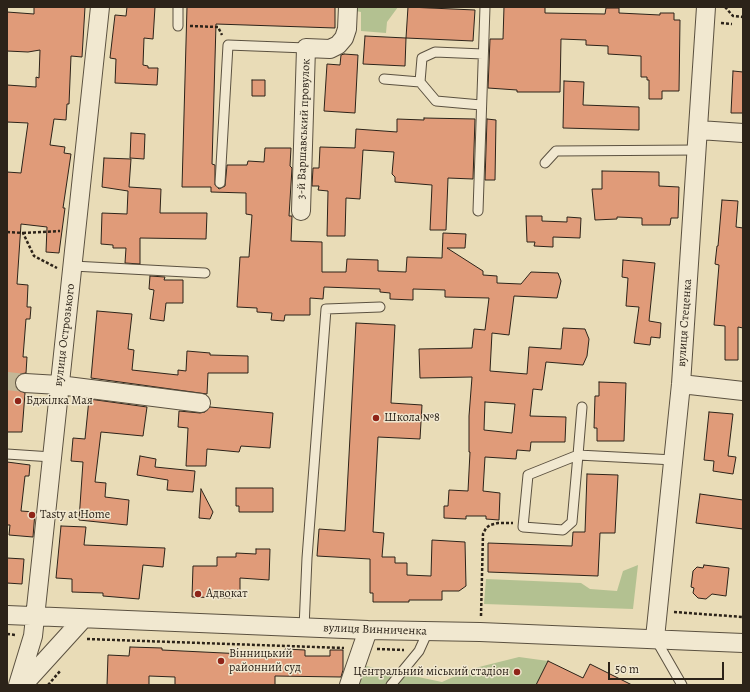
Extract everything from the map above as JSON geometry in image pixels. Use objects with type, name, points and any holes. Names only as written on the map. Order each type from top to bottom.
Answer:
[{"type":"street","name":"вулиця Острозького","points":[[18,685],[32,636],[73,271],[100,7]]},
{"type":"street","name":"3-й Варшавський провулок","points":[[301,211],[306,48],[330,49],[338,45],[344,38],[347,29],[348,7]]},
{"type":"street","name":"вулиця Стеценка","points":[[655,638],[681,384],[706,7]]},
{"type":"street","points":[[699,130],[743,133]]},
{"type":"street","points":[[25,383],[59,385],[201,403]]},
{"type":"street","points":[[681,384],[743,391]]},
{"type":"street","name":"вулиця Винниченка","points":[[7,615],[304,628],[480,632],[655,638],[743,643]]},
{"type":"street","points":[[23,685],[83,619]]},
{"type":"street","points":[[349,685],[368,630]]},
{"type":"lane","points":[[178,7],[178,26]]},
{"type":"lane","points":[[478,211],[485,7]]},
{"type":"lane","points":[[220,183],[228,46],[306,48]]},
{"type":"lane","points":[[481,105],[436,101],[420,82],[422,58],[435,52],[483,54]]},
{"type":"lane","points":[[384,79],[420,82]]},
{"type":"lane","points":[[545,163],[556,151],[697,150]]},
{"type":"lane","points":[[73,271],[205,273]]},
{"type":"lane","points":[[304,628],[307,558],[326,308],[380,307]]},
{"type":"lane","points":[[582,407],[578,455],[572,522],[563,530],[523,527],[528,475],[578,455],[674,460]]},
{"type":"lane","points":[[7,454],[52,456]]},
{"type":"lane","points":[[391,685],[419,651],[428,631]]},
{"type":"lane","points":[[655,638],[682,685]]},
{"type":"path","points":[[725,7],[733,16],[743,17]]},
{"type":"path","points":[[178,26],[218,27],[228,46]]},
{"type":"path","points":[[7,232],[23,233],[77,230]]},
{"type":"path","points":[[23,233],[34,256],[73,271]]},
{"type":"path","points":[[480,632],[483,534],[486,528],[498,523],[524,523]]},
{"type":"path","points":[[658,614],[678,612],[743,617]]},
{"type":"path","points":[[7,634],[32,636]]},
{"type":"path","points":[[66,638],[419,651]]},
{"type":"green space","points":[[357,7],[398,7],[387,22],[386,33],[361,31],[361,12],[356,11]]},
{"type":"green space","points":[[638,565],[633,609],[484,604],[486,579],[581,583],[590,589],[617,591],[623,571]]},
{"type":"green space","name":"Центральний міський стадіон","points":[[519,657],[548,661],[583,678],[590,664],[632,685],[354,685],[361,665],[442,682],[471,669]]},
{"type":"building","points":[[34,7],[85,7],[82,57],[71,56],[69,104],[67,104],[66,120],[54,119],[50,145],[65,147],[64,153],[71,154],[63,208],[65,208],[59,253],[46,252],[47,227],[21,224],[17,284],[28,285],[27,307],[31,307],[30,319],[26,319],[23,357],[27,357],[26,373],[20,374],[15,382],[16,388],[25,393],[22,432],[7,432],[7,172],[21,173],[28,123],[7,122],[7,85],[36,87],[36,77],[39,78],[40,50],[28,52],[7,51],[7,12],[34,14]]},
{"type":"building","points":[[127,7],[155,7],[153,39],[144,38],[143,65],[148,66],[148,68],[158,68],[157,85],[115,83],[116,59],[110,58],[115,15],[126,16]]},
{"type":"building","points":[[187,7],[335,7],[335,28],[216,24],[212,164],[215,165],[215,185],[219,189],[225,186],[227,165],[247,165],[248,161],[264,162],[265,148],[291,148],[290,166],[292,168],[289,216],[292,216],[291,241],[322,242],[322,272],[346,272],[347,259],[378,260],[378,271],[406,272],[407,257],[442,258],[443,233],[466,234],[465,248],[447,248],[483,271],[483,275],[497,276],[497,283],[521,284],[531,272],[558,273],[561,281],[557,298],[514,296],[509,335],[492,333],[490,371],[527,374],[529,347],[561,349],[563,328],[585,329],[589,339],[587,356],[583,365],[546,362],[542,390],[533,389],[530,416],[566,417],[565,442],[531,442],[530,451],[517,450],[516,459],[485,457],[483,491],[500,493],[499,520],[486,519],[486,516],[466,516],[466,519],[444,518],[444,506],[448,506],[449,490],[468,491],[470,452],[469,416],[472,377],[420,378],[419,349],[472,348],[474,329],[485,330],[489,298],[445,297],[445,290],[413,289],[413,300],[390,299],[390,293],[380,292],[380,289],[324,287],[323,299],[310,298],[310,315],[285,315],[284,321],[271,320],[272,313],[257,312],[257,308],[237,307],[240,257],[249,257],[252,215],[246,214],[246,193],[211,192],[211,187],[182,187]],"holes":[[[485,402],[515,404],[512,433],[484,430]]]},
{"type":"building","points":[[408,7],[475,10],[473,41],[406,38]]},
{"type":"building","points":[[504,7],[545,7],[545,13],[605,14],[606,8],[619,8],[619,13],[660,15],[660,13],[674,13],[674,20],[680,20],[679,91],[662,91],[662,99],[649,99],[649,80],[647,80],[647,77],[641,77],[641,56],[608,54],[608,46],[586,45],[586,40],[561,39],[560,92],[517,92],[517,90],[488,88],[490,39],[503,39]]},
{"type":"building","points":[[365,36],[406,38],[405,66],[363,64]]},
{"type":"building","points":[[341,55],[358,55],[355,113],[324,111],[327,64],[340,65]]},
{"type":"building","points":[[733,71],[743,72],[743,113],[731,113]]},
{"type":"building","points":[[252,80],[265,80],[265,96],[252,96]]},
{"type":"building","points":[[564,81],[584,82],[583,105],[639,107],[639,130],[563,128]]},
{"type":"building","points":[[424,118],[475,119],[473,179],[448,178],[446,230],[430,230],[432,185],[395,182],[395,177],[392,174],[394,152],[363,150],[360,199],[346,198],[345,236],[327,236],[328,191],[318,190],[319,186],[312,186],[313,168],[319,168],[320,147],[355,148],[356,129],[397,132],[397,119],[424,120]]},
{"type":"building","points":[[487,119],[496,120],[495,180],[485,180]]},
{"type":"building","points":[[131,133],[145,134],[144,159],[130,158]]},
{"type":"building","points":[[104,158],[131,159],[129,187],[161,189],[160,213],[207,213],[206,239],[140,238],[140,264],[125,263],[126,248],[113,248],[113,245],[101,244],[102,213],[127,214],[128,191],[102,187]]},
{"type":"building","points":[[602,171],[659,172],[659,186],[679,187],[678,218],[671,218],[670,225],[642,225],[642,218],[617,217],[617,219],[595,220],[592,189],[602,189]]},
{"type":"building","points":[[722,200],[738,201],[736,227],[743,228],[743,328],[738,327],[738,360],[725,360],[725,326],[714,325],[719,265],[715,264]]},
{"type":"building","points":[[526,216],[542,216],[542,221],[567,222],[567,217],[581,218],[580,238],[553,237],[553,247],[534,246],[535,242],[527,242]]},
{"type":"building","points":[[623,260],[655,263],[649,321],[661,323],[660,338],[651,337],[650,345],[634,343],[639,307],[626,306],[628,278],[622,277]]},
{"type":"building","points":[[150,276],[165,277],[164,280],[183,280],[183,303],[166,303],[164,321],[150,319],[154,290],[149,289]]},
{"type":"building","points":[[97,311],[132,314],[128,349],[134,350],[132,370],[178,375],[178,370],[186,371],[187,351],[210,353],[210,355],[248,356],[248,373],[208,373],[207,394],[91,378]]},
{"type":"building","points":[[356,323],[395,325],[391,403],[422,405],[420,439],[378,437],[373,532],[384,533],[382,557],[395,557],[395,563],[407,563],[407,575],[431,576],[432,540],[465,542],[466,586],[459,591],[442,591],[442,600],[373,602],[373,593],[370,593],[370,559],[317,556],[319,529],[345,531]]},
{"type":"building","points":[[599,382],[626,383],[624,441],[597,441],[597,428],[594,428],[595,396],[599,396]]},
{"type":"building","points":[[89,399],[147,407],[143,436],[101,432],[95,482],[106,483],[105,497],[129,500],[127,525],[79,520],[83,462],[71,461],[73,438],[85,439]]},
{"type":"building","points":[[210,407],[273,413],[270,448],[241,446],[239,452],[207,449],[206,466],[186,466],[188,428],[178,427],[179,411],[200,413],[205,412]]},
{"type":"building","points":[[709,412],[733,414],[728,456],[736,457],[733,474],[713,471],[714,461],[704,460]]},
{"type":"building","points":[[140,456],[156,459],[155,467],[195,471],[193,492],[167,490],[168,480],[137,475]]},
{"type":"building","points":[[7,462],[30,465],[29,476],[25,476],[21,511],[35,512],[33,537],[9,535],[10,525],[7,525]]},
{"type":"building","points":[[587,474],[618,475],[615,533],[600,533],[598,576],[488,572],[488,543],[572,546],[573,532],[585,532]]},
{"type":"building","points":[[236,488],[273,488],[273,512],[239,512],[239,506],[236,506]]},
{"type":"building","points":[[201,489],[213,512],[210,519],[199,518]]},
{"type":"building","points":[[700,494],[743,500],[743,529],[696,523]]},
{"type":"building","points":[[61,526],[86,527],[84,545],[165,548],[163,567],[143,565],[139,599],[103,596],[103,593],[72,592],[72,579],[56,578]]},
{"type":"building","points":[[256,549],[270,549],[269,580],[240,578],[240,596],[232,596],[232,598],[192,597],[193,566],[217,566],[217,557],[236,557],[236,553],[256,554]]},
{"type":"building","points":[[7,558],[24,559],[22,584],[7,583]]},
{"type":"building","points":[[704,565],[729,568],[726,596],[712,594],[706,599],[698,598],[693,593],[694,588],[691,587],[693,571],[697,567],[703,568]]},
{"type":"building","points":[[130,647],[285,656],[285,649],[305,650],[305,656],[330,656],[330,650],[343,650],[343,670],[341,677],[275,676],[275,685],[175,685],[175,677],[149,676],[149,685],[107,685],[108,655],[129,656]]},
{"type":"building","points":[[548,661],[583,678],[590,664],[632,685],[536,685]]},
{"type":"tunnel","points":[[7,381],[25,383]]},
{"type":"place","name":"Бджілка Мая","points":[[18,401]]},
{"type":"place","name":"Школа №8","points":[[376,418]]},
{"type":"place","name":"Tasty at Home","points":[[32,515]]},
{"type":"place","name":"Адвокат","points":[[198,594]]},
{"type":"place","name":"Вінницький районний суд","points":[[221,661]]},
{"type":"place","name":"Центральний міський стадіон","points":[[517,672]]}]
